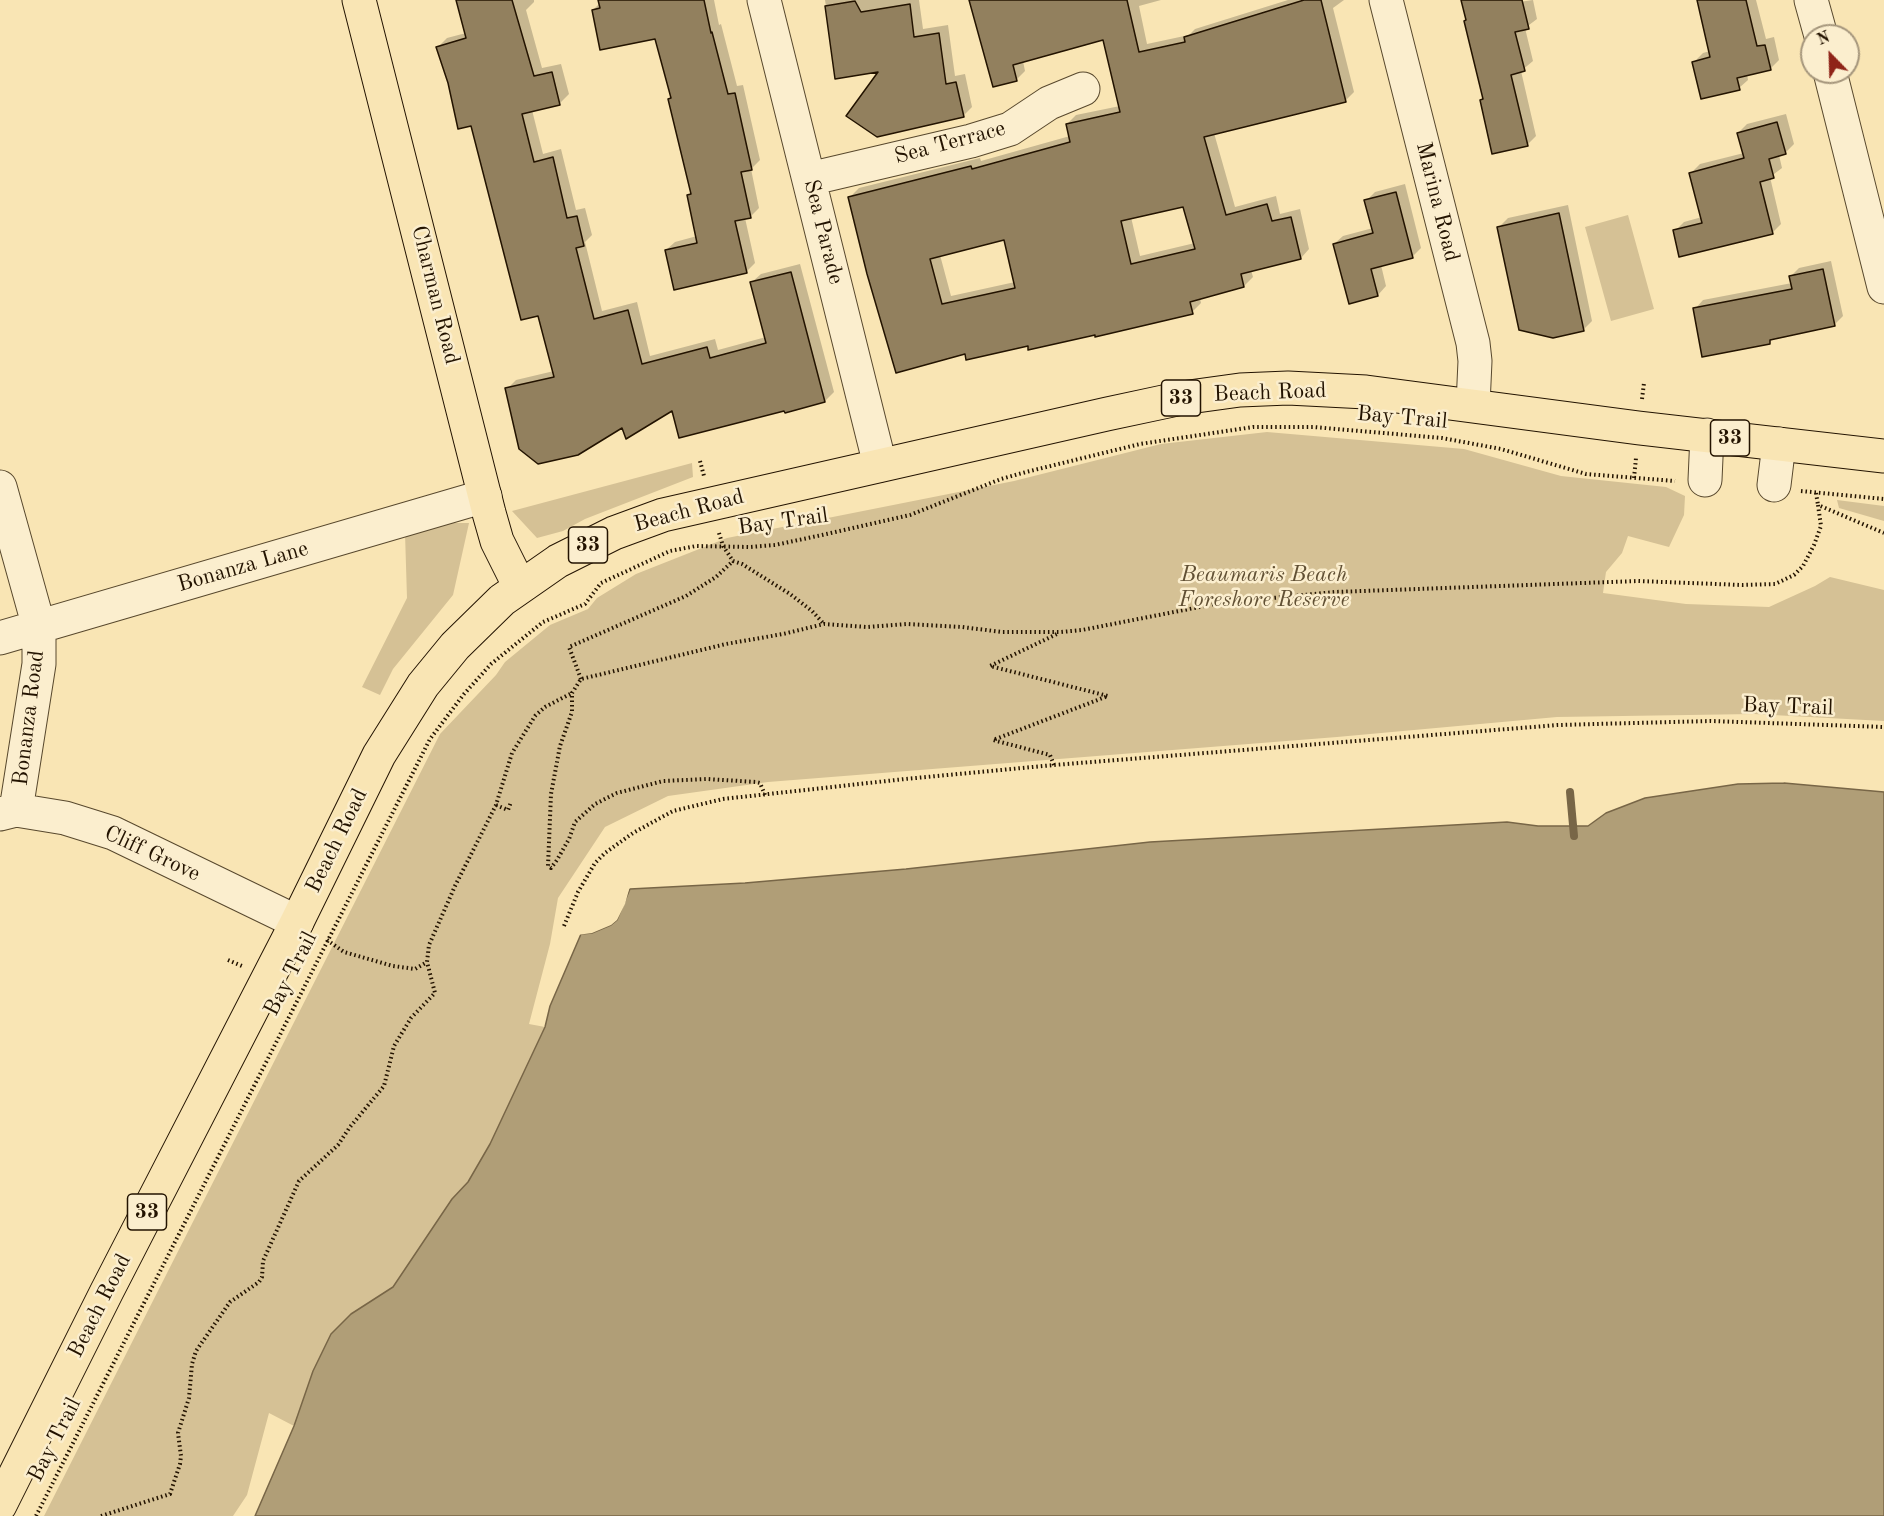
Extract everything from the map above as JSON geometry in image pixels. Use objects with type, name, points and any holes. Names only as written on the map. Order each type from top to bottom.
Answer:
[{"type":"main road","name":"Charman Road","points":[[359,0],[497,541],[520,587]]},
{"type":"main road","name":"Beach Road","points":[[0,1505],[106,1291],[297,922],[380,755],[423,685],[450,651],[476,624],[520,587],[558,561],[591,543],[647,520],[712,503],[1182,398],[1240,390],[1288,388],[1366,392],[1884,456]]},
{"type":"street","name":"Sea Parade","points":[[764,0],[880,465]]},
{"type":"street","name":"Marina Road","points":[[1386,0],[1473,343],[1475,361],[1473,405]]},
{"type":"street","points":[[1811,0],[1818,24]]},
{"type":"street","points":[[1833,84],[1884,287]]},
{"type":"street","name":"Sea Terrace","points":[[809,179],[971,141],[1010,129],[1049,103],[1083,89]]},
{"type":"street","points":[[1705,480],[1707,435]]},
{"type":"street","points":[[1774,485],[1779,444]]},
{"type":"street","name":"Bonanza Road","points":[[0,487],[39,627],[39,664],[8,812]]},
{"type":"street","name":"Bonanza Lane","points":[[0,638],[485,496]]},
{"type":"street","name":"Cliff Grove","points":[[8,812],[65,818],[113,833],[297,922]]},
{"type":"path","name":"Bay Trail","points":[[36,1516],[430,739],[468,689],[491,664],[543,622],[585,604],[597,586],[621,572],[670,551],[696,546],[739,548],[822,535],[910,515],[1001,479],[1026,472],[1140,444],[1253,427],[1313,427],[1443,438],[1501,449],[1586,474],[1667,481],[1705,480]]},
{"type":"path","points":[[1774,485],[1816,493],[1884,499]]},
{"type":"path","points":[[101,1516],[170,1494],[180,1464],[178,1433],[189,1398],[192,1364],[196,1352],[230,1302],[259,1282],[262,1277],[263,1261],[299,1181],[338,1145],[384,1086],[394,1046],[411,1018],[435,993],[426,953],[455,886],[496,805],[512,753],[535,716],[545,707],[572,693],[581,679],[726,644],[824,624],[867,627],[907,624],[1002,632],[1061,632],[1082,630],[1220,603],[1335,592],[1638,581],[1775,584],[1794,575],[1803,566],[1811,551],[1821,526],[1816,493]]},
{"type":"path","points":[[1818,505],[1884,533]]},
{"type":"path","points":[[723,546],[733,561],[742,564],[790,594],[812,611],[824,624]]},
{"type":"path","points":[[581,679],[569,647],[686,596],[716,577],[733,561]]},
{"type":"path","points":[[1054,765],[1050,755],[993,740],[1108,696],[990,666],[1061,632]]},
{"type":"path","points":[[572,693],[572,712],[560,746],[551,794],[548,837],[548,866],[551,868],[569,839],[575,822],[595,804],[617,793],[663,782],[708,778],[760,783],[765,795]]},
{"type":"path","name":"Bay Trail","points":[[564,926],[578,892],[595,863],[605,853],[633,833],[673,811],[723,799],[1054,765],[1558,725],[1712,721],[1884,727]]},
{"type":"path","points":[[496,805],[508,810],[511,802]]},
{"type":"path","points":[[327,940],[344,952],[393,966],[415,969],[427,962]]},
{"type":"green space","points":[[1628,215],[1654,309],[1611,321],[1585,227]]},
{"type":"green space","name":"Beaumaris Beach Foreshore Reserve","points":[[1267,432],[1464,449],[1561,476],[1666,487],[1685,496],[1684,515],[1669,547],[1628,536],[1622,553],[1606,572],[1603,593],[1686,604],[1769,607],[1830,577],[1884,590],[1884,721],[1754,714],[1557,717],[1337,737],[768,782],[668,796],[605,827],[558,898],[550,944],[529,1024],[545,1027],[490,1144],[468,1182],[452,1199],[393,1287],[351,1314],[331,1334],[313,1371],[294,1426],[269,1413],[247,1495],[233,1516],[44,1516],[440,734],[496,675],[505,662],[550,625],[588,609],[597,598],[636,574],[727,538],[1014,481],[1161,444]]},
{"type":"green space","points":[[692,463],[693,477],[585,519],[563,531],[537,538],[512,511]]},
{"type":"green space","points":[[1837,500],[1884,506],[1884,521],[1839,508]]},
{"type":"green space","points":[[436,523],[469,523],[453,595],[393,669],[380,695],[362,687],[407,598],[405,533]]},
{"type":"shaded area","points":[[1784,783],[1884,792],[1884,1516],[255,1516],[294,1426],[313,1371],[331,1334],[351,1314],[393,1287],[452,1199],[468,1182],[490,1144],[545,1027],[550,1006],[581,934],[592,933],[617,920],[630,889],[745,883],[906,869],[1150,842],[1507,822],[1538,826],[1588,826],[1606,813],[1645,798],[1738,784]]},
{"type":"pier","points":[[630,886],[617,920],[592,933],[577,935],[579,931],[592,930],[615,918],[627,887]]},
{"type":"building","points":[[456,0],[512,0],[534,76],[552,72],[560,105],[522,114],[534,162],[553,157],[567,218],[577,216],[584,246],[576,248],[594,319],[628,310],[642,364],[707,347],[710,358],[766,343],[750,282],[791,272],[825,402],[679,438],[672,411],[626,439],[622,428],[578,455],[538,464],[519,449],[505,388],[554,377],[538,316],[521,320],[471,126],[458,129],[448,83],[436,47],[466,38]]},
{"type":"building","points":[[598,0],[704,0],[728,94],[735,93],[752,170],[741,172],[751,218],[735,221],[747,273],[674,290],[665,250],[697,243],[687,195],[691,194],[668,99],[671,98],[655,39],[600,50],[592,10],[600,8]]},
{"type":"building","points":[[969,0],[1127,0],[1139,52],[1185,42],[1184,37],[1304,0],[1321,0],[1346,102],[1204,137],[1226,215],[1267,204],[1272,221],[1291,217],[1301,259],[1241,274],[1244,287],[1190,302],[1193,314],[1028,350],[1028,346],[966,360],[965,354],[896,373],[867,274],[848,197],[971,166],[972,169],[1070,142],[1066,124],[1120,112],[1103,40],[1013,65],[1017,81],[993,87]],"holes":[[[1183,207],[1195,249],[1131,264],[1121,221]],[[1004,240],[1015,288],[942,304],[930,259]]]},
{"type":"building","points":[[1461,0],[1522,0],[1529,29],[1515,32],[1525,71],[1511,75],[1528,146],[1492,154],[1480,100],[1483,99]]},
{"type":"building","points":[[1697,0],[1746,0],[1757,46],[1765,45],[1771,70],[1737,78],[1740,90],[1701,99],[1692,62],[1710,57]]},
{"type":"building","points":[[855,1],[861,12],[910,4],[914,37],[939,33],[946,84],[956,82],[964,117],[877,137],[846,116],[878,72],[835,79],[825,6]]},
{"type":"building","points":[[1777,122],[1786,154],[1769,159],[1774,178],[1760,182],[1773,234],[1679,257],[1673,230],[1702,223],[1689,173],[1744,158],[1737,133]]},
{"type":"building","points":[[1396,192],[1413,258],[1371,269],[1378,296],[1349,304],[1333,244],[1373,233],[1364,200]]},
{"type":"building","points":[[1559,213],[1584,331],[1553,338],[1519,330],[1497,227]]},
{"type":"building","points":[[1823,269],[1835,326],[1770,340],[1770,344],[1702,357],[1693,308],[1792,289],[1789,276]]},
{"type":"waterway","points":[[1570,792],[1574,836]]}]
